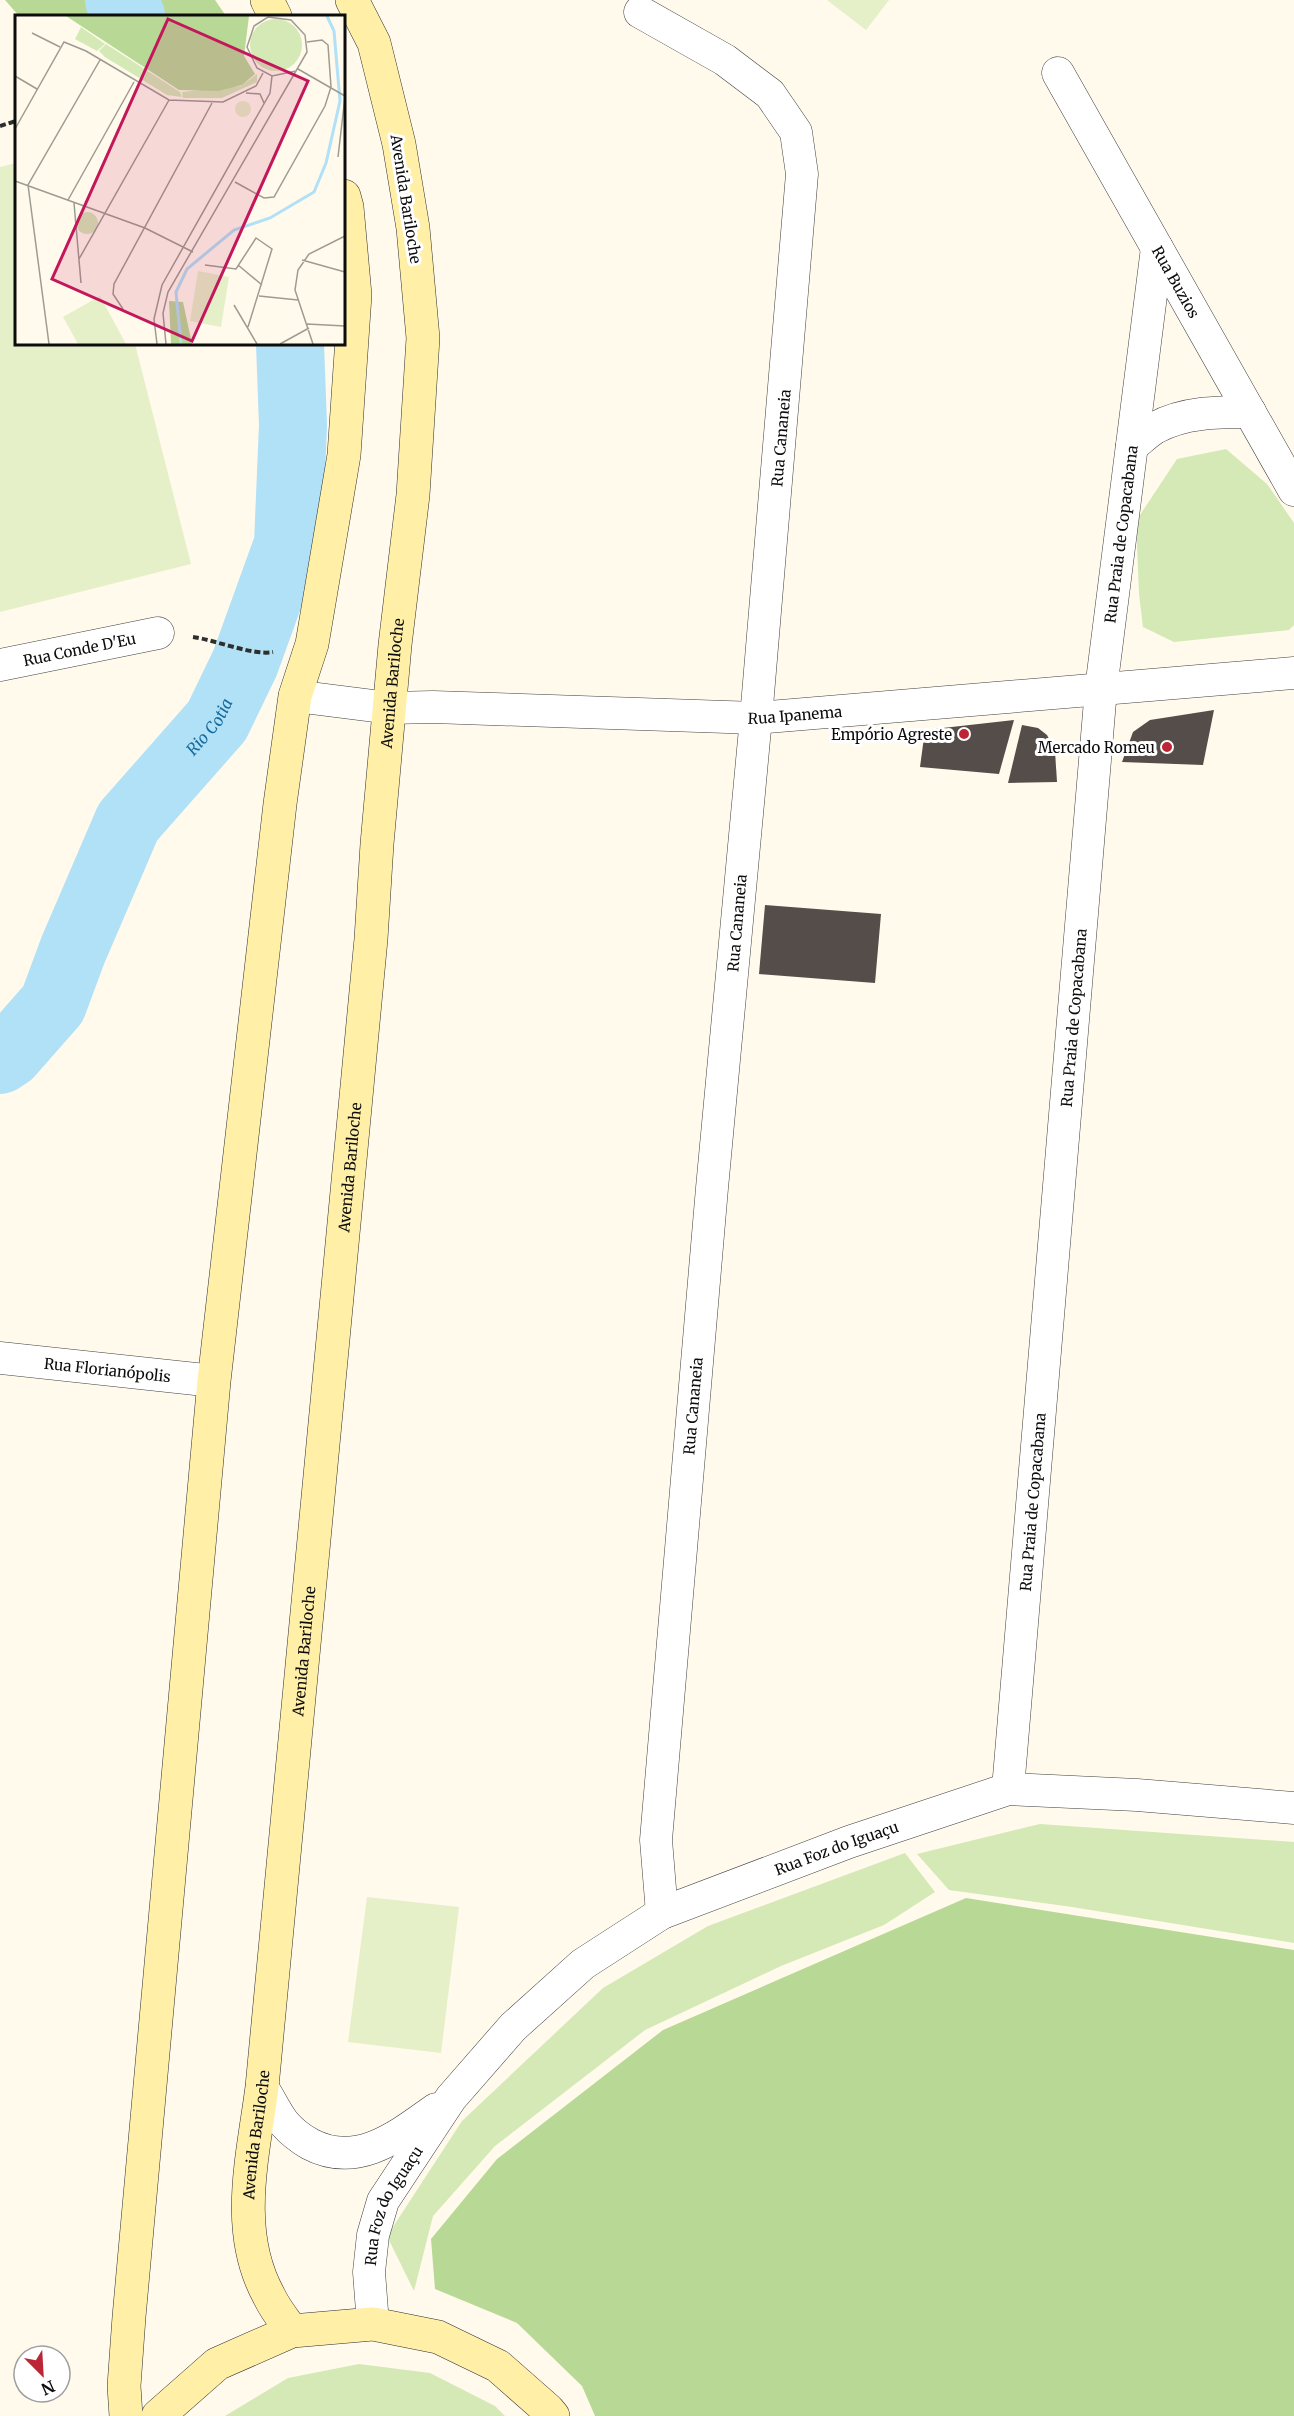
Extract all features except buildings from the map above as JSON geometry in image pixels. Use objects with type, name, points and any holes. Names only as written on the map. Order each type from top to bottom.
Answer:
[{"type":"main road","points":[[267,0],[274,15]]},
{"type":"main road","name":"Avenida Bariloche","points":[[292,2331],[268,2296],[254,2260],[248,2228],[248,2192],[262,2087],[395,645],[413,495],[423,338],[413,228],[399,144],[374,43],[352,0]]},
{"type":"main road","points":[[126,2416],[124,2386],[129,2316],[214,1381],[279,804],[295,696],[312,644],[344,455],[355,295],[345,200]]},
{"type":"main road","points":[[158,2416],[217,2364],[292,2331],[373,2324],[438,2337],[498,2366],[553,2416]]},
{"type":"street","name":"Rua Cananeia","points":[[640,12],[725,60],[770,94],[796,132],[802,174],[656,1840],[662,1913]]},
{"type":"street","name":"Rua Buzios","points":[[1058,73],[1294,490]]},
{"type":"street","name":"Rua Praia de Copacabana","points":[[1008,1789],[1101,689],[1157,248]]},
{"type":"street","points":[[1132,446],[1156,428],[1184,417],[1213,412],[1250,412]]},
{"type":"street","name":"Rua Conde D'Eu","points":[[0,665],[158,633]]},
{"type":"street","name":"Rua Ipanema","points":[[295,696],[390,708],[432,707],[756,718],[1294,673]]},
{"type":"street","name":"Rua Florianópolis","points":[[0,1358],[214,1381]]},
{"type":"street","name":"Rua Foz do Iguaçu","points":[[373,2324],[369,2272],[373,2235],[383,2201],[451,2098],[513,2027],[583,1964],[662,1913],[849,1842],[1008,1789],[1137,1795],[1294,1808]]},
{"type":"street","name":"Rua Foz do Iguaçu","points":[[262,2087],[285,2124],[304,2141],[325,2152],[345,2154],[369,2149],[402,2133],[451,2098]]},
{"type":"path","points":[[0,126],[15,122]]},
{"type":"path","points":[[214,640],[263,654]]},
{"type":"green space","points":[[5,0],[215,0],[225,15],[18,15]]},
{"type":"green space","points":[[827,0],[889,0],[866,30]]},
{"type":"green space","points":[[15,163],[15,345],[135,345],[191,564],[0,612],[0,167]]},
{"type":"green space","points":[[1226,449],[1267,484],[1294,523],[1294,625],[1289,630],[1174,642],[1143,627],[1139,594],[1136,521],[1177,459]]},
{"type":"green space","points":[[1040,1824],[1294,1842],[1294,1943],[1072,1907],[949,1890],[917,1854]]},
{"type":"green space","points":[[905,1853],[935,1892],[884,1925],[781,1966],[645,2030],[495,2146],[433,2216],[414,2291],[387,2236],[462,2121],[603,1988],[708,1926]]},
{"type":"green space","points":[[367,1897],[459,1907],[441,2053],[348,2042]]},
{"type":"green space","points":[[966,1898],[1294,1950],[1294,2416],[595,2416],[582,2386],[517,2323],[435,2289],[431,2239],[497,2159],[663,2030]]},
{"type":"green space","points":[[359,2364],[430,2373],[495,2406],[505,2416],[225,2416],[288,2378]]},
{"type":"waterway","name":"Rio Cotia","points":[[119,0],[130,15]]},
{"type":"waterway","name":"Rio Cotia","points":[[0,1060],[9,1054],[53,1004],[73,950],[128,822],[217,721],[245,663],[288,544],[293,425],[290,345]]},
{"type":"place","name":"Empório Agreste","points":[[964,734]]},
{"type":"place","name":"Mercado Romeu","points":[[1167,747]]}]
